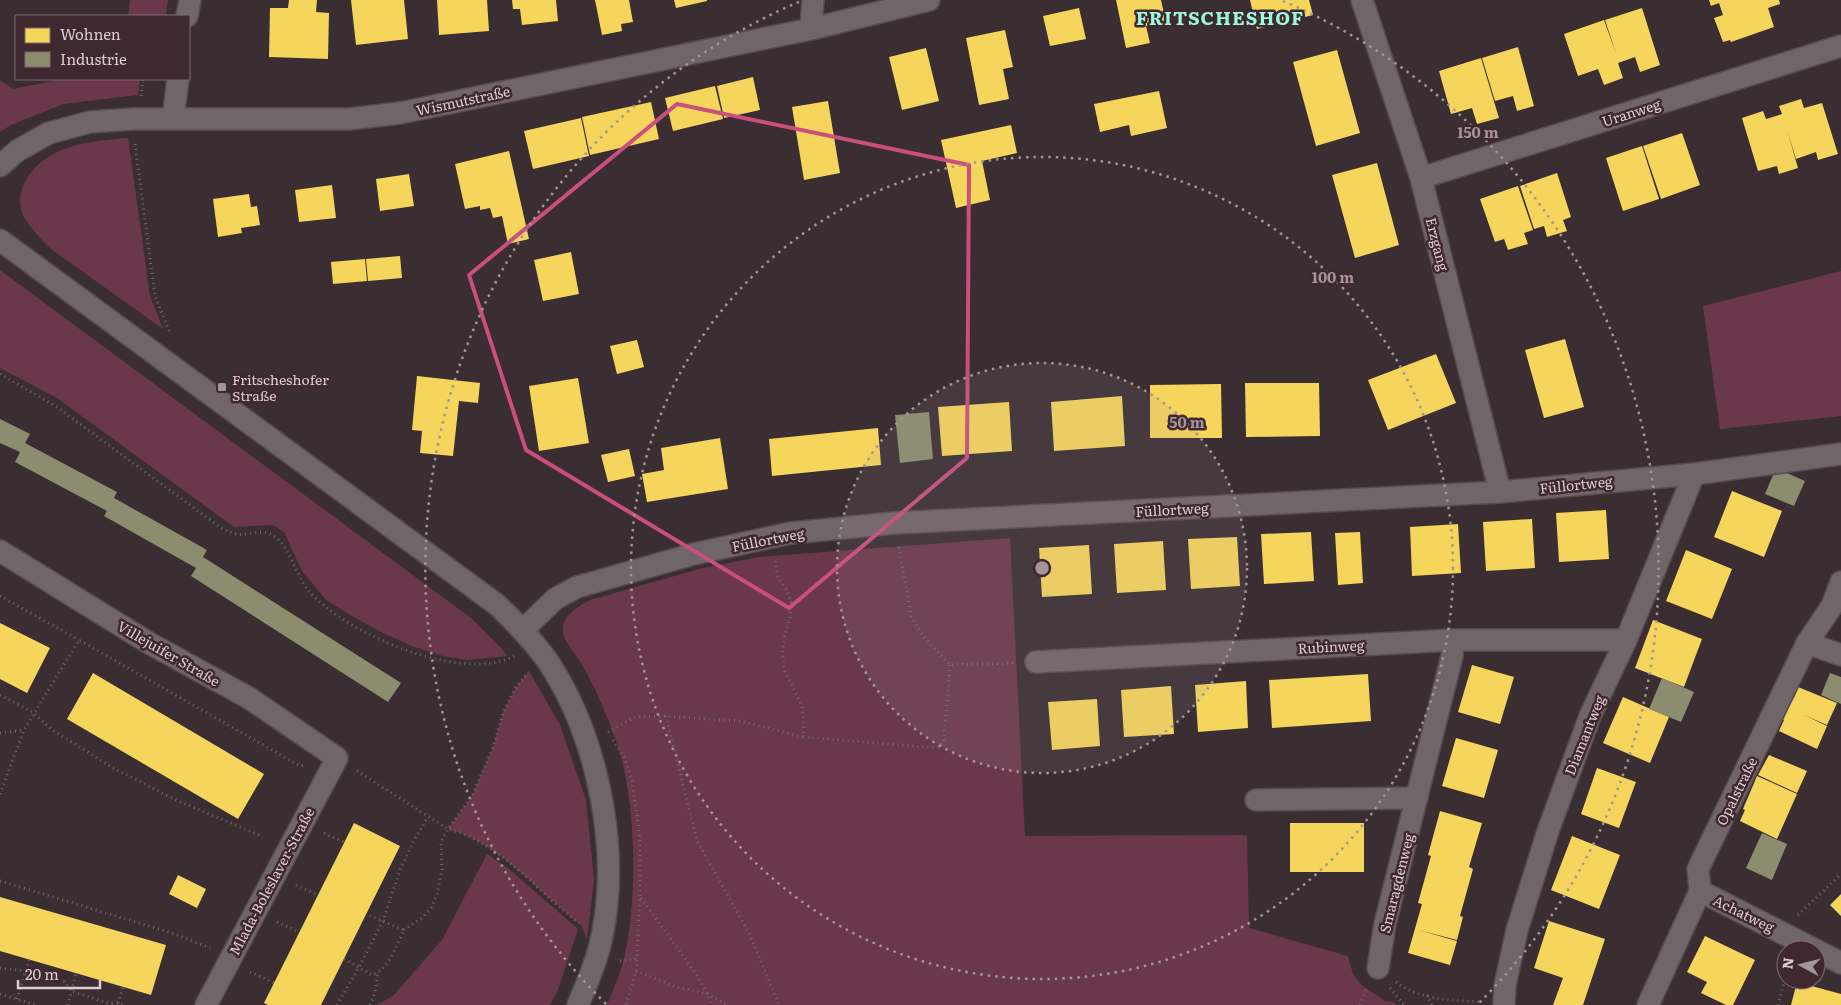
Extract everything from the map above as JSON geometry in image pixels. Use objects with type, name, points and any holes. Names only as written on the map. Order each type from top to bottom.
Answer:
[{"type":"street","points":[[187,15],[190,0]]},
{"type":"street","points":[[811,29],[813,0]]},
{"type":"street","name":"Wismutstraße","points":[[0,166],[17,151],[49,132],[90,122],[133,119],[349,120],[400,113],[811,29],[929,0]]},
{"type":"street","name":"Erzgang","points":[[1362,0],[1422,178],[1500,492]]},
{"type":"street","name":"Uranweg","points":[[1422,178],[1841,46]]},
{"type":"street","points":[[173,119],[178,80]]},
{"type":"street","points":[[0,240],[496,604],[528,635],[549,663],[568,696],[583,730],[595,771],[604,814],[608,860],[608,897],[600,944],[578,1005]]},
{"type":"street","name":"Füllortweg","points":[[528,635],[555,599],[577,587],[694,554],[791,533],[894,523],[1500,492],[1590,482],[1694,474],[1841,454]]},
{"type":"street","name":"Diamantweg","points":[[1504,1004],[1505,985],[1517,930],[1548,831],[1590,716],[1626,640],[1694,474]]},
{"type":"street","name":"Villejuifer Straße","points":[[0,551],[149,643],[249,698],[337,758]]},
{"type":"street","name":"Opalstraße","points":[[1648,1005],[1700,891],[1698,869],[1807,643],[1832,606],[1841,582]]},
{"type":"street","name":"Rubinweg","points":[[1036,662],[1453,640],[1626,640]]},
{"type":"street","name":"Smaragdenweg","points":[[1378,968],[1385,924],[1452,656],[1453,640]]},
{"type":"street","points":[[1807,643],[1841,655]]},
{"type":"street","name":"Mlada-Boleslaver-Straße","points":[[206,1005],[238,965],[337,758]]},
{"type":"street","points":[[1256,800],[1417,798]]},
{"type":"street","name":"Achatweg","points":[[1700,891],[1841,963]]},
{"type":"path","points":[[133,119],[155,296],[176,348],[169,364]]},
{"type":"path","points":[[0,374],[57,407],[217,525],[236,534],[259,531],[275,537],[283,544],[298,577],[324,606],[379,639],[441,661],[481,664],[507,660],[515,655],[528,635]]},
{"type":"path","points":[[626,1005],[636,971],[640,898],[640,839],[632,781],[625,759],[608,732],[635,717],[666,716],[740,721],[803,737],[936,748],[944,742],[950,665],[923,636],[911,616],[894,523]]},
{"type":"path","points":[[772,537],[778,578],[787,590],[791,603],[790,618],[782,654],[785,671],[802,706],[804,720],[803,737]]},
{"type":"path","points":[[0,596],[300,766],[337,758],[448,829],[463,833],[490,848],[581,925]]},
{"type":"path","points":[[0,794],[24,730],[79,640]]},
{"type":"path","points":[[950,665],[1036,662]]},
{"type":"path","points":[[370,1005],[378,973],[395,950],[404,930],[422,918],[431,908],[437,895],[442,869],[441,842],[472,796],[493,747],[502,713],[516,687],[529,671]]},
{"type":"path","points":[[0,695],[34,713],[51,729],[114,768],[174,799],[260,835]]},
{"type":"path","points":[[666,716],[697,841],[750,935],[779,1005]]},
{"type":"path","points":[[0,733],[24,730]]},
{"type":"path","points":[[337,1005],[382,921],[400,870],[413,842],[428,817]]},
{"type":"path","points":[[318,830],[344,842]]},
{"type":"path","points":[[1781,931],[1841,874]]},
{"type":"path","points":[[0,881],[172,932],[205,945],[238,965],[274,983]]},
{"type":"path","points":[[290,883],[318,895]]},
{"type":"path","points":[[640,898],[697,975],[714,1005]]},
{"type":"path","points":[[366,914],[404,930]]},
{"type":"path","points":[[272,919],[299,932]]},
{"type":"path","points":[[618,962],[637,958]]},
{"type":"path","points":[[344,959],[372,975],[378,973]]},
{"type":"path","points":[[17,999],[29,960]]},
{"type":"path","points":[[0,968],[26,971],[65,982],[71,991],[108,1003],[125,1005]]},
{"type":"path","points":[[1378,968],[1404,988],[1441,1000],[1504,1004]]},
{"type":"path","points":[[636,971],[677,987],[708,994],[727,1005]]},
{"type":"path","points":[[68,1005],[76,973]]},
{"type":"path","points":[[118,1004],[123,987]]},
{"type":"path","points":[[1778,1005],[1782,990]]},
{"type":"path","points":[[0,994],[36,1005]]},
{"type":"path","points":[[1427,995],[1432,1005]]},
{"type":"highlighted area","points":[[677,104],[969,165],[967,458],[789,608],[526,450],[469,275]]},
{"type":"shaded area","points":[[130,0],[168,0],[166,15],[128,15]]},
{"type":"shaded area","points":[[0,80],[13,89],[59,80],[140,80],[138,95],[63,104],[11,125],[0,132]]},
{"type":"shaded area","points":[[128,138],[150,296],[163,329],[51,249],[30,226],[24,217],[20,204],[21,192],[32,171],[55,153],[69,147]]},
{"type":"shaded area","points":[[0,270],[471,618],[507,656],[467,660],[443,656],[414,647],[352,616],[326,600],[302,571],[284,532],[273,525],[234,527],[57,398],[0,368]]},
{"type":"shaded area","points":[[1841,271],[1841,416],[1720,429],[1703,306]]},
{"type":"shaded area","points":[[1010,538],[1025,836],[1247,835],[1249,928],[1348,956],[1353,974],[1363,986],[1385,1001],[1394,1002],[1396,1005],[607,1005],[622,966],[630,921],[633,844],[629,796],[621,756],[600,699],[580,661],[567,643],[563,632],[565,621],[571,612],[590,600],[699,569],[759,557]]},
{"type":"shaded area","points":[[529,671],[560,725],[586,800],[594,880],[587,939],[581,925],[502,857],[467,836],[448,829],[472,796],[493,747],[503,713],[516,687]]},
{"type":"shaded area","points":[[487,854],[509,869],[578,929],[558,990],[550,1005],[377,1005],[393,996],[442,940]]},
{"type":"building: Wohnen","points":[[289,0],[317,0],[316,12],[329,13],[328,59],[269,57],[270,8],[288,8]]},
{"type":"building: Wohnen","points":[[351,0],[404,0],[408,39],[356,45]]},
{"type":"building: Wohnen","points":[[437,0],[487,0],[489,31],[439,35]]},
{"type":"building: Wohnen","points":[[512,0],[556,0],[558,21],[522,25],[520,9],[513,9]]},
{"type":"building: Wohnen","points":[[595,0],[629,0],[633,22],[621,24],[622,31],[602,35]]},
{"type":"building: Wohnen","points":[[674,0],[707,0],[707,1],[676,8]]},
{"type":"building: Wohnen","points":[[1116,0],[1161,0],[1166,22],[1146,26],[1150,43],[1126,48]]},
{"type":"building: Wohnen","points":[[1250,0],[1309,0],[1313,15],[1257,29]]},
{"type":"building: Wohnen","points":[[1709,0],[1779,0],[1780,4],[1768,8],[1774,27],[1731,42],[1730,40],[1723,42],[1714,18],[1723,15],[1719,3],[1711,6]]},
{"type":"building: Wohnen","points":[[1079,8],[1086,39],[1050,46],[1043,16]]},
{"type":"building: Wohnen","points":[[1642,8],[1660,65],[1640,72],[1635,57],[1618,63],[1623,78],[1604,85],[1598,69],[1578,76],[1564,34],[1604,20],[1617,56],[1605,20]]},
{"type":"building: Wohnen","points":[[1005,30],[1013,67],[1003,69],[1009,99],[979,105],[966,38]]},
{"type":"building: Wohnen","points":[[1518,47],[1534,106],[1517,111],[1513,96],[1495,101],[1482,58]]},
{"type":"building: Wohnen","points":[[926,48],[939,101],[902,110],[889,57]]},
{"type":"building: Wohnen","points":[[1337,50],[1360,133],[1316,146],[1293,62]]},
{"type":"building: Wohnen","points":[[1481,58],[1499,118],[1477,124],[1472,108],[1451,114],[1439,71]]},
{"type":"building: Wohnen","points":[[753,77],[760,110],[724,118],[717,86]]},
{"type":"building: Wohnen","points":[[715,86],[723,119],[673,131],[665,98]]},
{"type":"building: Wohnen","points":[[1159,91],[1167,128],[1131,136],[1129,125],[1100,132],[1094,104]]},
{"type":"building: Wohnen","points":[[1801,99],[1804,108],[1822,103],[1838,154],[1818,160],[1816,152],[1796,159],[1787,130],[1798,168],[1779,174],[1777,166],[1758,171],[1742,118],[1763,111],[1766,119],[1782,114],[1779,106]]},
{"type":"building: Wohnen","points":[[828,101],[840,173],[804,180],[792,107]]},
{"type":"building: Wohnen","points":[[651,102],[659,139],[590,155],[582,117]]},
{"type":"building: Wohnen","points":[[581,118],[589,156],[533,169],[524,131]]},
{"type":"building: Wohnen","points":[[1011,125],[1017,153],[982,161],[990,200],[956,208],[941,140]]},
{"type":"building: Wohnen","points":[[1682,133],[1700,185],[1661,199],[1643,146]]},
{"type":"building: Wohnen","points":[[1642,146],[1659,199],[1623,211],[1606,158]]},
{"type":"building: Wohnen","points":[[509,151],[529,239],[508,244],[502,216],[493,218],[490,208],[480,210],[480,206],[465,209],[455,164]]},
{"type":"building: Wohnen","points":[[1377,163],[1399,245],[1355,258],[1332,175]]},
{"type":"building: Wohnen","points":[[1557,173],[1571,217],[1563,220],[1567,231],[1547,237],[1544,226],[1534,229],[1520,186]]},
{"type":"building: Wohnen","points":[[409,174],[414,206],[380,211],[376,179]]},
{"type":"building: Wohnen","points":[[332,185],[336,218],[299,222],[295,190]]},
{"type":"building: Wohnen","points":[[1518,186],[1533,230],[1524,233],[1528,244],[1508,250],[1504,239],[1495,242],[1480,199]]},
{"type":"building: Wohnen","points":[[249,194],[251,207],[257,206],[260,225],[241,228],[242,233],[218,237],[213,199]]},
{"type":"building: Wohnen","points":[[571,252],[579,294],[543,301],[534,260]]},
{"type":"building: Wohnen","points":[[400,256],[402,278],[368,281],[366,259]]},
{"type":"building: Wohnen","points":[[365,259],[367,281],[333,284],[331,262]]},
{"type":"building: Wohnen","points":[[1565,339],[1584,407],[1544,418],[1525,350]]},
{"type":"building: Wohnen","points":[[637,340],[644,367],[617,374],[610,346]]},
{"type":"building: Wohnen","points":[[1436,354],[1456,403],[1388,430],[1368,380]]},
{"type":"building: Wohnen","points":[[417,376],[480,383],[478,403],[459,401],[453,456],[420,453],[422,431],[412,430]]},
{"type":"building: Wohnen","points":[[578,378],[589,443],[539,451],[529,386]]},
{"type":"building: Wohnen","points":[[1245,383],[1319,383],[1320,436],[1246,437]]},
{"type":"building: Wohnen","points":[[1221,384],[1222,438],[1150,438],[1150,385]]},
{"type":"building: Wohnen","points":[[1122,396],[1125,446],[1054,451],[1051,402]]},
{"type":"building: Wohnen","points":[[1009,402],[1012,451],[942,456],[938,407]]},
{"type":"building: Wohnen","points":[[878,428],[881,465],[772,476],[769,439]]},
{"type":"building: Wohnen","points":[[720,438],[728,489],[647,502],[642,474],[664,470],[661,448]]},
{"type":"building: Wohnen","points":[[629,449],[635,476],[608,482],[601,455]]},
{"type":"building: Wohnen","points":[[1732,491],[1782,511],[1764,557],[1714,537]]},
{"type":"building: Wohnen","points":[[1606,510],[1609,559],[1559,562],[1556,513]]},
{"type":"building: Wohnen","points":[[1532,519],[1535,568],[1486,571],[1483,522]]},
{"type":"building: Wohnen","points":[[1458,524],[1461,573],[1412,576],[1410,527]]},
{"type":"building: Wohnen","points":[[1311,532],[1314,581],[1264,584],[1261,534]]},
{"type":"building: Wohnen","points":[[1360,532],[1363,583],[1338,585],[1335,533]]},
{"type":"building: Wohnen","points":[[1237,537],[1240,586],[1191,589],[1188,539]]},
{"type":"building: Wohnen","points":[[1163,541],[1166,590],[1117,593],[1114,544]]},
{"type":"building: Wohnen","points":[[1089,545],[1092,594],[1042,597],[1039,548]]},
{"type":"building: Wohnen","points":[[1686,550],[1732,569],[1712,619],[1666,601]]},
{"type":"building: Wohnen","points":[[1653,620],[1702,639],[1684,687],[1635,668]]},
{"type":"building: Wohnen","points":[[0,623],[50,648],[27,693],[0,679]]},
{"type":"building: Wohnen","points":[[1472,665],[1514,677],[1500,724],[1458,712]]},
{"type":"building: Wohnen","points":[[93,673],[264,774],[238,819],[67,719]]},
{"type":"building: Wohnen","points":[[1368,674],[1371,721],[1272,728],[1269,680]]},
{"type":"building: Wohnen","points":[[1246,681],[1248,728],[1198,732],[1195,685]]},
{"type":"building: Wohnen","points":[[1171,686],[1174,734],[1124,737],[1121,690]]},
{"type":"building: Wohnen","points":[[1798,687],[1837,703],[1827,725],[1804,715],[1827,726],[1817,749],[1779,731],[1791,698],[1794,698]]},
{"type":"building: Wohnen","points":[[1623,697],[1669,717],[1650,763],[1603,743]]},
{"type":"building: Wohnen","points":[[1097,699],[1100,746],[1052,750],[1048,702]]},
{"type":"building: Wohnen","points":[[1456,738],[1498,750],[1484,798],[1442,786]]},
{"type":"building: Wohnen","points":[[1769,755],[1807,771],[1797,793],[1758,775]]},
{"type":"building: Wohnen","points":[[1597,768],[1636,782],[1619,828],[1581,814]]},
{"type":"building: Wohnen","points":[[1757,776],[1797,794],[1777,839],[1740,821]]},
{"type":"building: Wohnen","points":[[1440,811],[1482,823],[1469,867],[1473,869],[1460,916],[1463,917],[1457,940],[1418,930],[1457,941],[1450,965],[1408,953],[1422,904],[1418,903],[1431,856],[1428,855]]},
{"type":"building: Wohnen","points":[[354,823],[400,846],[321,1005],[268,1005],[264,1003]]},
{"type":"building: Wohnen","points":[[1290,823],[1364,823],[1364,872],[1290,872]]},
{"type":"building: Wohnen","points":[[1572,836],[1620,855],[1599,909],[1551,890]]},
{"type":"building: Wohnen","points":[[178,875],[206,889],[197,908],[169,894]]},
{"type":"building: Wohnen","points":[[1841,894],[1841,916],[1830,905]]},
{"type":"building: Wohnen","points":[[0,897],[166,945],[151,995],[0,951]]},
{"type":"building: Wohnen","points":[[1549,921],[1605,939],[1583,1005],[1553,1005],[1563,978],[1534,968]]},
{"type":"building: Wohnen","points":[[1705,936],[1755,960],[1733,1005],[1726,1005],[1701,993],[1707,982],[1687,972]]},
{"type":"building: Wohnen","points":[[1795,990],[1826,990],[1841,994],[1841,1005],[1791,1005]]},
{"type":"building: Industrie","points":[[929,412],[933,459],[900,463],[895,415]]},
{"type":"building: Industrie","points":[[0,419],[30,434],[25,443],[117,492],[114,498],[207,550],[203,557],[401,683],[388,702],[191,576],[196,568],[104,516],[107,511],[15,462],[20,452],[0,443]]},
{"type":"building: Industrie","points":[[1776,468],[1805,481],[1794,506],[1765,494]]},
{"type":"building: Industrie","points":[[1830,673],[1841,677],[1841,704],[1821,695]]},
{"type":"building: Industrie","points":[[1662,678],[1694,692],[1681,722],[1649,709]]},
{"type":"building: Industrie","points":[[1762,833],[1787,844],[1772,880],[1746,868]]},
{"type":"place","name":"Fritscheshofer Straße","points":[[222,387]]},
{"type":"district","name":"FRITSCHESHOF","points":[[1220,17]]}]
